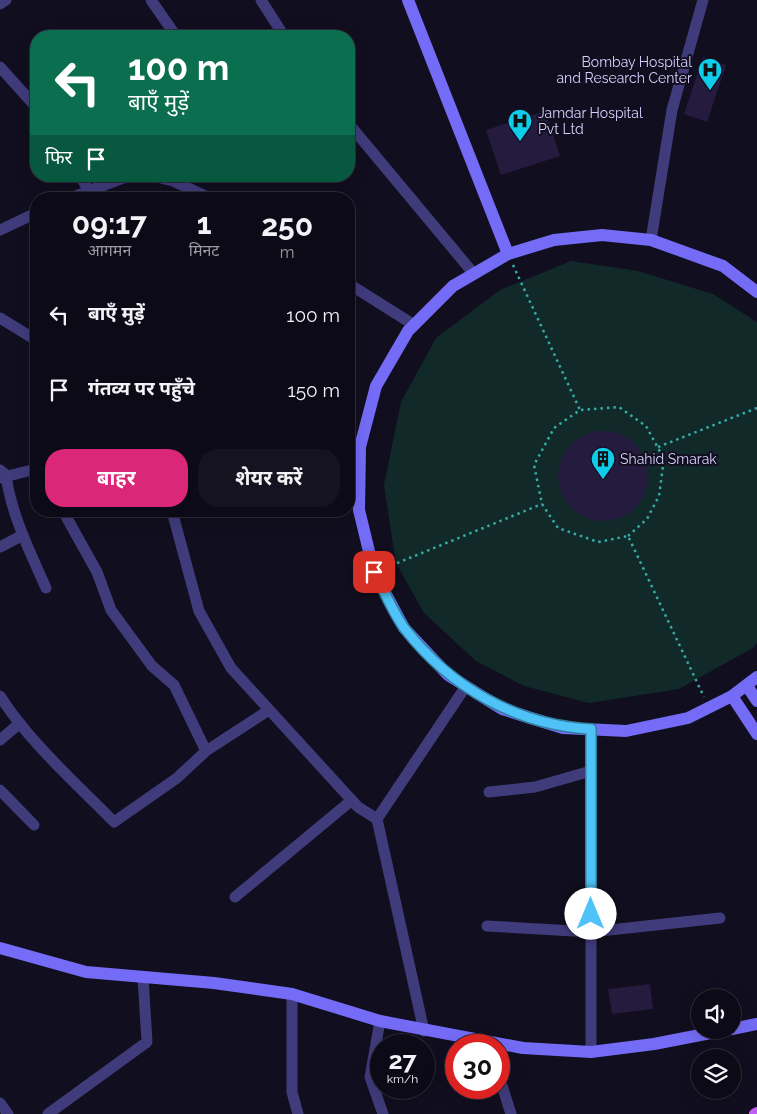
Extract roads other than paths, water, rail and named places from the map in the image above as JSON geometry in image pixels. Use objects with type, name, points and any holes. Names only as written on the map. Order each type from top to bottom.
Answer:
[{"type":"street","points":[[0,4],[6,0]]},
{"type":"street","points":[[151,0],[172,30]]},
{"type":"street","points":[[262,0],[280,30]]},
{"type":"street","points":[[408,0],[508,254]]},
{"type":"street","points":[[651,240],[672,110],[703,0]]},
{"type":"street","points":[[0,67],[30,100]]},
{"type":"street","points":[[355,131],[474,274]]},
{"type":"street","points":[[83,182],[88,190]]},
{"type":"street","points":[[84,192],[111,182]]},
{"type":"street","points":[[175,182],[197,192]]},
{"type":"street","points":[[0,230],[30,216]]},
{"type":"street","points":[[355,459],[360,447],[376,386],[408,331],[453,286],[508,254],[554,240],[602,235],[651,240],[723,266],[757,292]]},
{"type":"street","points":[[355,288],[414,325]]},
{"type":"street","points":[[0,318],[30,336]]},
{"type":"street","points":[[30,470],[2,474],[23,535],[46,588]]},
{"type":"street","points":[[355,471],[359,510],[374,572],[404,628],[448,675],[502,709],[563,728],[626,731],[688,718],[732,696],[752,682],[757,701]]},
{"type":"street","points":[[66,517],[97,572],[111,610],[152,666],[174,685],[206,751]]},
{"type":"street","points":[[174,517],[199,611],[231,668],[352,800],[377,818],[424,1031]]},
{"type":"street","points":[[0,547],[23,535]]},
{"type":"street","points":[[377,818],[466,686]]},
{"type":"street","points":[[0,696],[20,723],[114,822],[177,778],[206,751],[269,710]]},
{"type":"street","points":[[732,696],[757,734]]},
{"type":"street","points":[[0,740],[20,723]]},
{"type":"street","points":[[590,1052],[591,729]]},
{"type":"street","points":[[489,792],[535,787],[591,771]]},
{"type":"street","points":[[0,790],[34,825]]},
{"type":"street","points":[[235,897],[352,800]]},
{"type":"street","points":[[486,926],[591,932],[720,918]]},
{"type":"street","points":[[0,948],[86,972],[214,983],[292,994],[380,1021],[445,1035]]},
{"type":"street","points":[[48,1114],[148,1042],[142,977]]},
{"type":"street","points":[[292,994],[292,1092],[298,1114]]},
{"type":"street","points":[[380,1021],[370,1077],[383,1114]]},
{"type":"street","points":[[741,1027],[757,1024]]},
{"type":"street","points":[[510,1046],[590,1052],[654,1044],[691,1037]]},
{"type":"street","points":[[506,1099],[511,1114]]},
{"type":"street","points":[[0,1103],[8,1114]]},
{"type":"place","name":"Bombay Hospital and Research Center","points":[[710,91]]},
{"type":"place","name":"Jamdar Hospital Pvt Ltd","points":[[520,142]]},
{"type":"place","name":"Shahid Smarak","points":[[603,480]]}]
